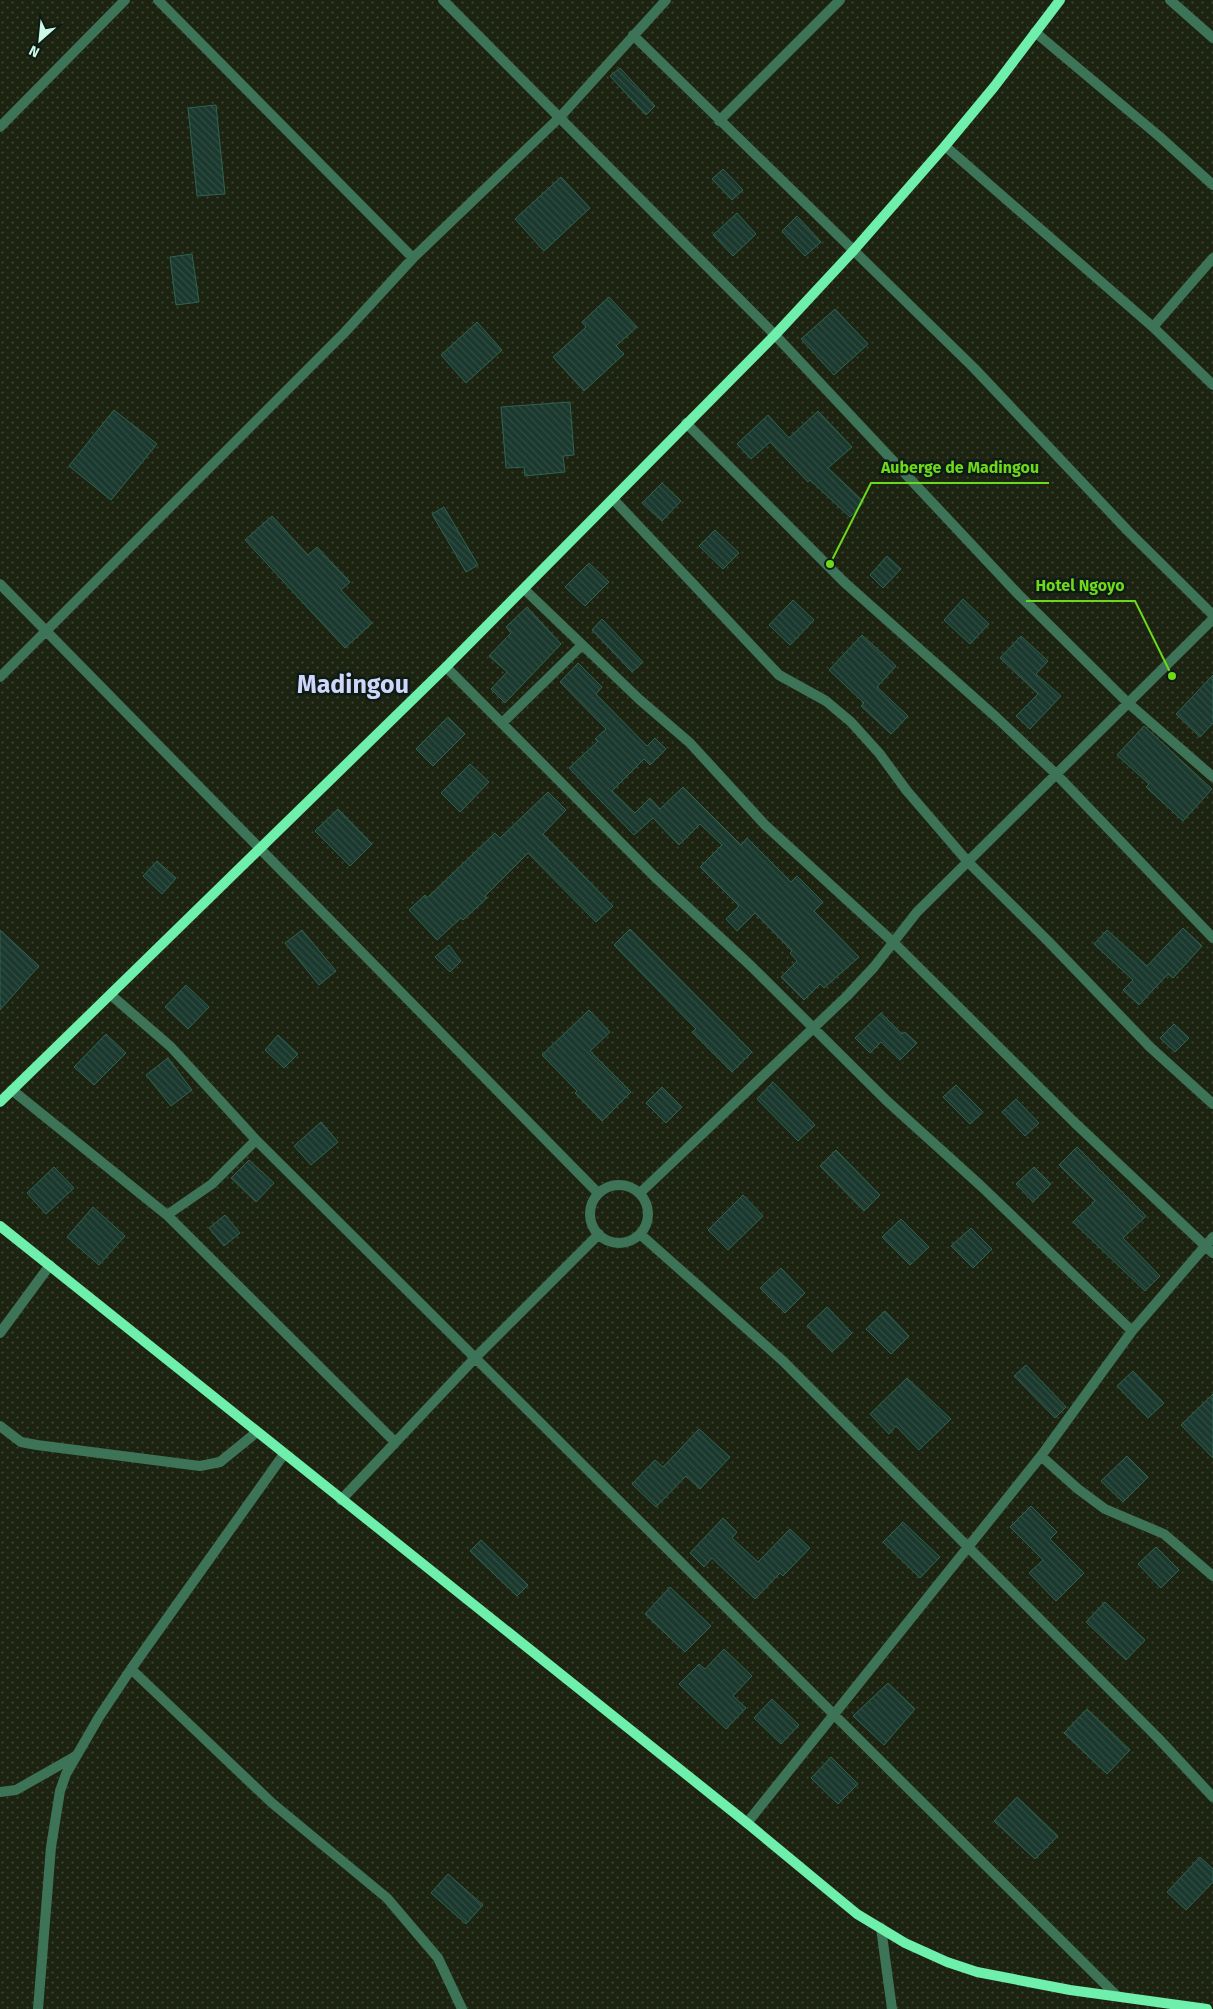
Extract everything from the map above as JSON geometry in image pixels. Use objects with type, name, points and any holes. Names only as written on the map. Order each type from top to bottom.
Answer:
[{"type":"street","points":[[0,127],[125,0]]},
{"type":"street","points":[[158,0],[414,258]]},
{"type":"street","points":[[443,0],[774,335],[1018,594],[1127,702],[1213,777]]},
{"type":"street","points":[[0,677],[310,368],[414,258],[560,117],[632,35],[666,0]]},
{"type":"street","points":[[720,121],[840,0]]},
{"type":"street","points":[[0,1102],[446,667],[774,335],[854,250],[945,146],[1060,0]]},
{"type":"street","points":[[1170,0],[1213,38]]},
{"type":"street","points":[[1035,32],[1160,137],[1213,185]]},
{"type":"street","points":[[632,35],[974,368],[1128,531],[1213,615]]},
{"type":"street","points":[[945,146],[1153,327],[1213,385]]},
{"type":"street","points":[[1153,327],[1213,258]]},
{"type":"street","points":[[686,423],[844,582],[996,717],[1057,775],[1213,938]]},
{"type":"street","points":[[613,499],[779,674],[826,701],[851,722],[879,753],[907,791],[968,862],[1048,941],[1150,1047],[1213,1104]]},
{"type":"street","points":[[0,584],[598,1194]]},
{"type":"street","points":[[524,589],[640,700],[690,742],[765,825],[892,942],[1075,1123],[1211,1245],[1132,1331],[1041,1456],[832,1714],[747,1823]]},
{"type":"street","points":[[640,1193],[813,1029],[874,966],[917,912],[1057,775],[1127,702],[1213,619]]},
{"type":"street","points":[[502,723],[582,645]]},
{"type":"street","points":[[446,667],[654,876],[750,966],[887,1101],[981,1186],[1132,1331]]},
{"type":"street","points":[[111,995],[171,1046],[256,1140],[1116,1995]]},
{"type":"street","points":[[12,1090],[167,1215],[395,1442]]},
{"type":"street","points":[[167,1215],[212,1184],[256,1140]]},
{"type":"street","points":[[619,1185],[634,1188],[640,1193],[645,1200],[648,1218],[640,1234],[624,1242],[606,1240],[599,1234],[591,1221],[590,1214],[594,1199],[598,1194],[611,1186],[619,1185]]},
{"type":"street","points":[[0,1226],[747,1823],[857,1914],[905,1943],[977,1972],[1070,1990],[1207,2009]]},
{"type":"street","points":[[341,1500],[475,1358],[599,1234]]},
{"type":"street","points":[[640,1234],[783,1361],[1158,1738],[1213,1797]]},
{"type":"street","points":[[0,1334],[50,1265]]},
{"type":"street","points":[[0,1426],[21,1442],[200,1466],[220,1462],[257,1432]]},
{"type":"street","points":[[38,2009],[51,1847],[60,1790],[74,1757],[131,1669],[284,1454]]},
{"type":"street","points":[[1041,1456],[1078,1489],[1106,1509],[1164,1534],[1213,1576]]},
{"type":"street","points":[[131,1669],[272,1803],[387,1898],[438,1958],[462,2009]]},
{"type":"street","points":[[0,1792],[16,1790],[74,1757]]},
{"type":"street","points":[[881,1928],[892,2009]]},
{"type":"green space","points":[[0,0],[1213,0],[1213,2009],[0,2009]]},
{"type":"building","points":[[620,68],[655,106],[646,115],[610,76]]},
{"type":"building","points":[[216,105],[225,194],[197,196],[188,108]]},
{"type":"building","points":[[723,169],[743,190],[732,200],[712,179]]},
{"type":"building","points":[[561,177],[590,208],[544,251],[515,219]]},
{"type":"building","points":[[737,213],[756,234],[733,256],[713,235]]},
{"type":"building","points":[[797,216],[821,242],[805,256],[782,231]]},
{"type":"building","points":[[192,254],[199,302],[176,305],[170,257]]},
{"type":"building","points":[[609,297],[637,327],[616,346],[624,354],[584,391],[553,357],[586,327],[582,322]]},
{"type":"building","points":[[835,309],[868,344],[834,375],[801,339]]},
{"type":"building","points":[[477,322],[502,350],[466,383],[441,355]]},
{"type":"building","points":[[570,402],[574,455],[563,456],[565,472],[525,476],[524,467],[506,468],[501,407]]},
{"type":"building","points":[[114,410],[157,444],[111,500],[69,466]]},
{"type":"building","points":[[818,411],[852,447],[828,468],[864,502],[850,517],[810,480],[808,482],[770,442],[751,459],[737,444],[768,415],[789,438]]},
{"type":"building","points":[[662,483],[681,501],[662,521],[642,503]]},
{"type":"building","points":[[444,507],[478,565],[466,572],[432,514]]},
{"type":"building","points":[[272,516],[308,555],[317,547],[350,582],[341,590],[372,623],[345,648],[245,540]]},
{"type":"building","points":[[715,530],[739,553],[723,569],[699,546]]},
{"type":"building","points":[[887,556],[901,569],[883,588],[870,575]]},
{"type":"building","points":[[589,563],[609,582],[585,606],[565,587]]},
{"type":"building","points":[[963,599],[989,624],[970,644],[944,620]]},
{"type":"building","points":[[793,600],[814,620],[790,645],[769,625]]},
{"type":"building","points":[[527,607],[561,644],[505,703],[491,689],[507,672],[489,656],[511,633],[506,627]]},
{"type":"building","points":[[602,619],[643,662],[632,672],[592,630]]},
{"type":"building","points":[[862,635],[896,666],[877,687],[908,716],[891,734],[861,706],[864,703],[829,670]]},
{"type":"building","points":[[1021,636],[1048,661],[1036,674],[1061,696],[1030,729],[1016,716],[1038,694],[1000,658]]},
{"type":"building","points":[[578,663],[602,687],[596,694],[647,746],[655,738],[666,749],[650,765],[644,759],[612,791],[635,813],[650,798],[660,809],[683,787],[741,845],[747,838],[791,882],[797,876],[823,902],[814,911],[859,957],[824,988],[820,984],[804,1000],[781,977],[797,961],[790,953],[792,951],[755,913],[737,931],[726,919],[739,906],[700,867],[722,845],[700,824],[679,845],[653,818],[634,835],[569,768],[598,741],[595,739],[606,729],[560,682]]},
{"type":"building","points":[[1213,675],[1213,723],[1200,737],[1176,714]]},
{"type":"building","points":[[448,717],[465,734],[433,766],[416,749]]},
{"type":"building","points":[[1144,726],[1212,789],[1183,821],[1146,787],[1149,784],[1117,755]]},
{"type":"building","points":[[470,764],[489,782],[460,812],[441,793]]},
{"type":"building","points":[[548,792],[566,810],[543,834],[613,906],[596,922],[528,853],[485,896],[487,898],[437,940],[409,910],[425,895],[427,898],[495,833],[500,838]]},
{"type":"building","points":[[338,809],[372,844],[350,866],[315,831]]},
{"type":"building","points":[[157,861],[176,878],[162,894],[143,876]]},
{"type":"building","points":[[1183,928],[1202,946],[1173,978],[1168,974],[1139,1005],[1123,990],[1133,980],[1094,944],[1107,930],[1147,966]]},
{"type":"building","points":[[630,929],[752,1052],[732,1072],[692,1032],[696,1029],[614,945]]},
{"type":"building","points":[[0,930],[39,966],[0,1010]]},
{"type":"building","points":[[302,930],[336,971],[319,985],[285,943]]},
{"type":"building","points":[[449,945],[461,961],[450,972],[435,957]]},
{"type":"building","points":[[186,985],[209,1007],[188,1029],[165,1007]]},
{"type":"building","points":[[589,1010],[610,1032],[590,1051],[631,1092],[602,1121],[575,1093],[577,1091],[542,1055]]},
{"type":"building","points":[[881,1013],[902,1034],[905,1032],[917,1043],[900,1060],[881,1042],[870,1053],[855,1038]]},
{"type":"building","points":[[1174,1024],[1189,1038],[1175,1052],[1160,1038]]},
{"type":"building","points":[[106,1034],[126,1053],[94,1085],[74,1067]]},
{"type":"building","points":[[278,1035],[298,1054],[284,1068],[265,1050]]},
{"type":"building","points":[[168,1058],[192,1090],[171,1106],[146,1075]]},
{"type":"building","points":[[773,1082],[815,1125],[798,1141],[757,1099]]},
{"type":"building","points":[[956,1085],[983,1112],[970,1124],[943,1097]]},
{"type":"building","points":[[662,1087],[682,1107],[666,1123],[646,1103]]},
{"type":"building","points":[[1016,1099],[1039,1123],[1025,1136],[1002,1112]]},
{"type":"building","points":[[321,1122],[338,1142],[311,1165],[294,1146]]},
{"type":"building","points":[[1077,1147],[1146,1216],[1123,1238],[1160,1276],[1145,1291],[1073,1222],[1095,1201],[1059,1165]]},
{"type":"building","points":[[836,1150],[880,1195],[864,1211],[820,1166]]},
{"type":"building","points":[[249,1160],[274,1183],[256,1202],[231,1178]]},
{"type":"building","points":[[54,1167],[74,1188],[46,1214],[27,1193]]},
{"type":"building","points":[[1034,1167],[1051,1184],[1033,1202],[1016,1184]]},
{"type":"building","points":[[743,1195],[763,1216],[728,1250],[708,1230]]},
{"type":"building","points":[[93,1207],[125,1236],[99,1265],[67,1237]]},
{"type":"building","points":[[225,1215],[240,1233],[224,1246],[209,1228]]},
{"type":"building","points":[[901,1219],[929,1247],[910,1265],[882,1237]]},
{"type":"building","points":[[971,1228],[992,1249],[973,1268],[951,1246]]},
{"type":"building","points":[[781,1268],[805,1293],[785,1313],[760,1288]]},
{"type":"building","points":[[827,1307],[852,1333],[832,1352],[807,1326]]},
{"type":"building","points":[[885,1311],[909,1336],[891,1354],[866,1329]]},
{"type":"building","points":[[1026,1365],[1066,1407],[1055,1418],[1014,1376]]},
{"type":"building","points":[[1133,1371],[1164,1403],[1148,1418],[1117,1386]]},
{"type":"building","points":[[907,1378],[951,1419],[919,1450],[896,1426],[889,1434],[870,1414]]},
{"type":"building","points":[[1213,1394],[1213,1458],[1181,1425]]},
{"type":"building","points":[[699,1429],[730,1457],[700,1489],[686,1476],[656,1507],[632,1484],[655,1460],[663,1467]]},
{"type":"building","points":[[1127,1456],[1148,1477],[1123,1502],[1101,1481]]},
{"type":"building","points":[[1031,1506],[1057,1532],[1050,1539],[1084,1573],[1056,1601],[1029,1573],[1043,1560],[1010,1527]]},
{"type":"building","points":[[723,1518],[737,1532],[732,1538],[758,1562],[790,1529],[810,1548],[783,1576],[780,1573],[755,1599],[712,1558],[704,1567],[690,1553]]},
{"type":"building","points":[[903,1522],[940,1557],[920,1578],[883,1542]]},
{"type":"building","points":[[481,1540],[528,1585],[517,1596],[470,1551]]},
{"type":"building","points":[[1156,1547],[1179,1570],[1161,1588],[1138,1564]]},
{"type":"building","points":[[670,1587],[711,1626],[685,1652],[645,1614]]},
{"type":"building","points":[[1105,1602],[1145,1640],[1126,1660],[1086,1622]]},
{"type":"building","points":[[724,1649],[752,1676],[733,1696],[746,1708],[726,1729],[679,1684],[699,1664],[705,1669]]},
{"type":"building","points":[[888,1683],[915,1709],[884,1745],[853,1716]]},
{"type":"building","points":[[772,1699],[799,1725],[781,1744],[754,1718]]},
{"type":"building","points":[[1087,1709],[1130,1750],[1107,1774],[1064,1733]]},
{"type":"building","points":[[831,1757],[858,1784],[838,1804],[811,1778]]},
{"type":"building","points":[[1017,1797],[1058,1836],[1035,1859],[994,1821]]},
{"type":"building","points":[[1200,1857],[1213,1869],[1213,1882],[1186,1910],[1167,1892]]},
{"type":"building","points":[[448,1874],[483,1905],[466,1924],[431,1893]]},
{"type":"place","name":"Auberge de Madingou","points":[[830,564]]},
{"type":"place","name":"Hotel Ngoyo","points":[[1172,676]]},
{"type":"district","name":"Madingou","points":[[353,685]]}]
